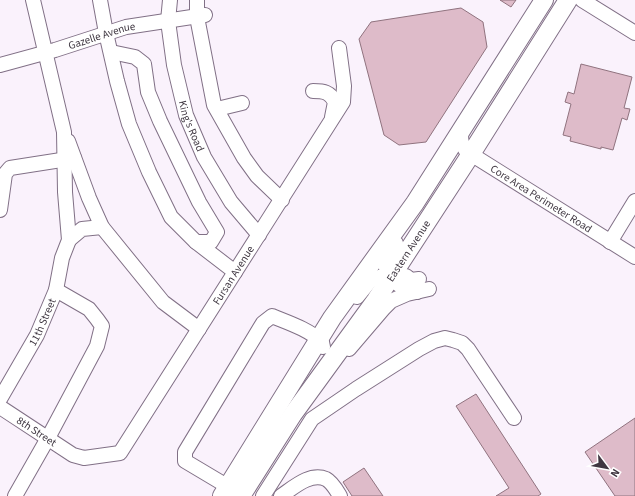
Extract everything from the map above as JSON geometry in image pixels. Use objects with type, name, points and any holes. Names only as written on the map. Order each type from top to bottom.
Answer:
[{"type":"main road","name":"Eastern Avenue","points":[[230,493],[332,318],[415,203],[544,0]]},
{"type":"main road","name":"Eastern Avenue","points":[[230,493],[251,480],[292,414],[376,300],[471,154],[568,0]]},
{"type":"street","name":"11th Street","points":[[33,0],[69,159],[102,227],[163,302],[199,330]]},
{"type":"street","points":[[100,0],[117,81],[129,124],[149,172],[171,217],[196,242],[235,272]]},
{"type":"street","name":"King's Road","points":[[170,0],[168,21],[174,65],[186,115],[204,157],[231,202],[259,235]]},
{"type":"street","points":[[197,0],[202,16],[214,105],[244,158],[257,176],[282,200]]},
{"type":"street","points":[[582,0],[635,33]]},
{"type":"street","name":"Gazelle Avenue","points":[[0,65],[46,53],[126,27],[202,16]]},
{"type":"street","points":[[111,52],[135,57],[144,64],[148,92],[160,121],[199,202],[217,232],[211,242],[196,242]]},
{"type":"street","name":"Fursan Avenue","points":[[73,454],[84,458],[120,453],[343,102],[344,86],[336,52]]},
{"type":"street","points":[[313,91],[321,91],[331,95],[335,102],[332,120]]},
{"type":"street","points":[[216,109],[242,103]]},
{"type":"street","name":"Core Area Perimeter Road","points":[[461,131],[461,140],[466,151],[635,257]]},
{"type":"street","name":"11th Street","points":[[0,399],[36,335],[56,290],[62,258],[69,240],[65,192],[69,159]]},
{"type":"street","points":[[0,210],[5,174],[10,168],[69,159]]},
{"type":"street","points":[[610,242],[635,201]]},
{"type":"street","points":[[391,277],[385,267],[385,263],[387,257],[401,236],[415,203]]},
{"type":"street","points":[[69,240],[82,229],[102,227]]},
{"type":"street","points":[[312,388],[345,354],[391,301],[422,287],[406,276],[383,276],[376,278],[370,281],[359,296],[332,318]]},
{"type":"street","points":[[14,496],[48,438],[96,346],[102,326],[89,309],[56,290]]},
{"type":"street","points":[[230,493],[184,461],[185,452],[264,323],[272,316],[295,326],[322,342],[323,345],[322,351],[286,408],[273,444]]},
{"type":"street","points":[[266,495],[312,419],[356,389],[434,341],[445,338],[462,344],[468,349],[514,418]]},
{"type":"street","name":"8th Street","points":[[0,407],[73,454]]},
{"type":"street","points":[[281,496],[306,480],[318,477],[327,480],[340,496]]},
{"type":"building","points":[[500,0],[516,0],[511,7]]},
{"type":"building","points":[[461,8],[483,22],[487,47],[426,142],[399,145],[384,135],[359,39],[371,22]]},
{"type":"building","points":[[581,64],[632,77],[624,108],[630,109],[627,120],[622,118],[613,150],[601,147],[601,149],[570,141],[571,137],[563,135],[571,104],[565,102],[568,92],[574,94]]},
{"type":"building","points":[[476,394],[541,494],[538,496],[496,496],[509,488],[456,406]]},
{"type":"building","points":[[635,418],[635,496],[615,496],[585,452]]},
{"type":"building","points":[[364,468],[383,496],[352,496],[343,482]]}]
